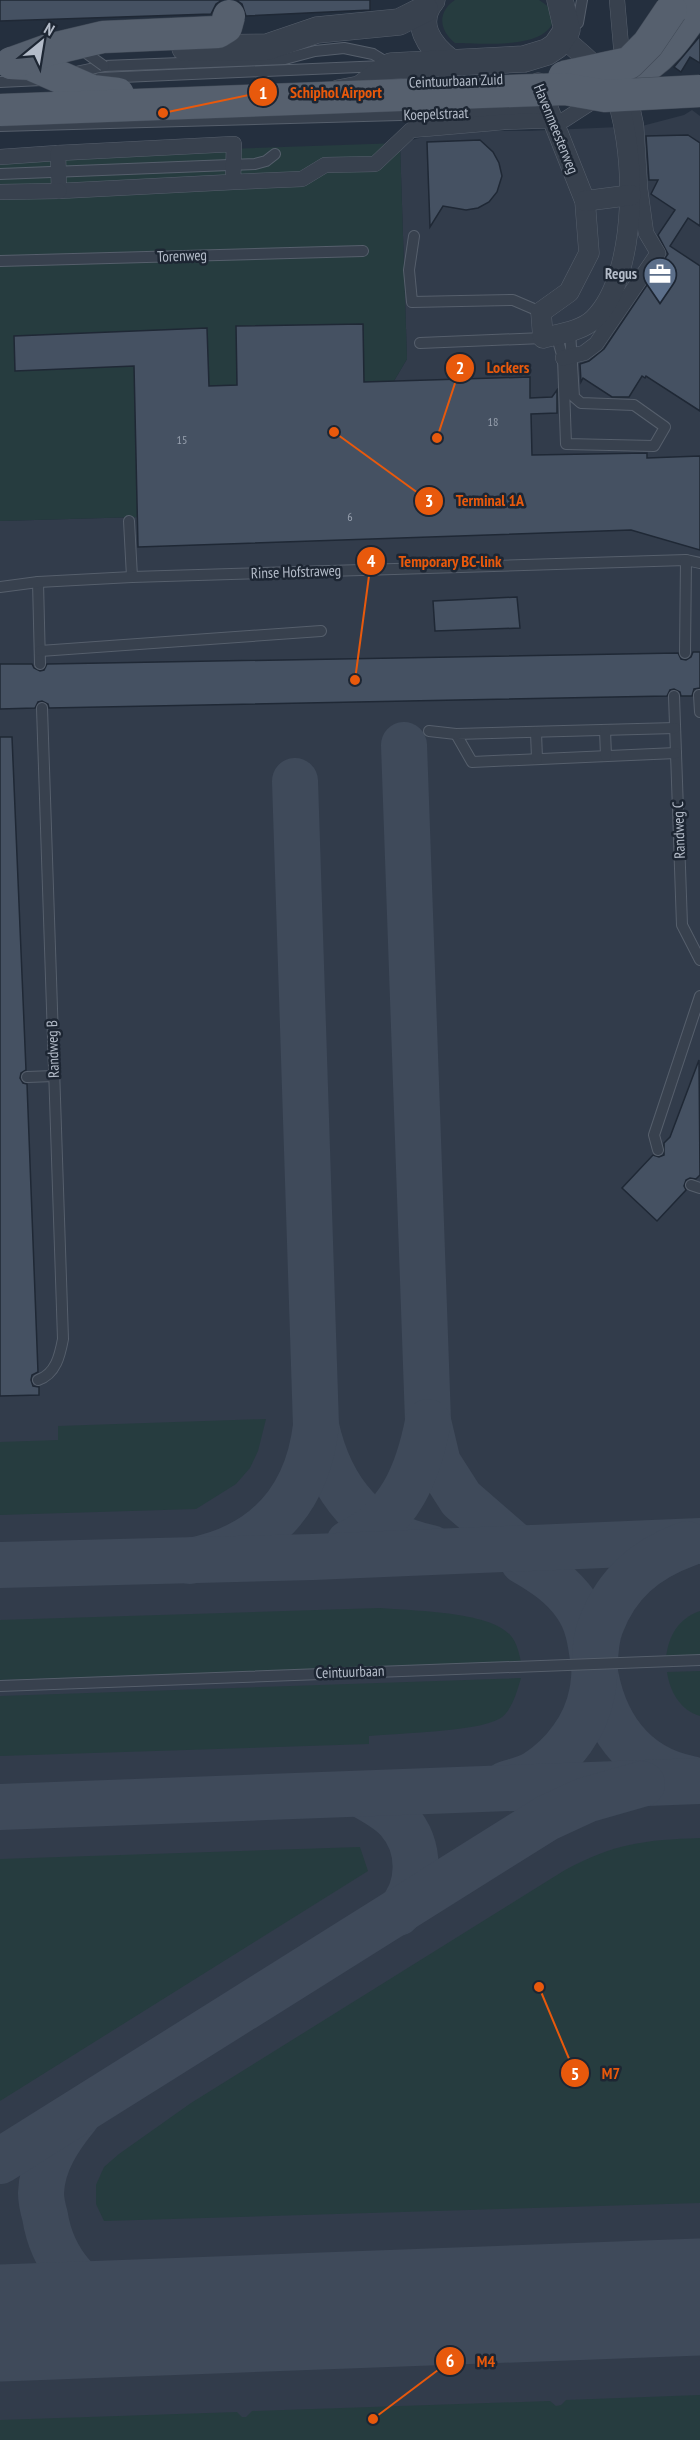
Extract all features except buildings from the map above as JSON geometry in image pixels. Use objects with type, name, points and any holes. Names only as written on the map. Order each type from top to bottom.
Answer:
[{"type":"main road","points":[[551,80],[629,63],[648,44],[679,0]]},
{"type":"main road","points":[[628,78],[656,60],[682,30],[700,4]]},
{"type":"main road","points":[[3,65],[48,50],[103,37],[218,32],[226,27],[229,12]]},
{"type":"main road","name":"Ceintuurbaan Zuid","points":[[3,65],[30,64],[92,91],[116,94],[628,78]]},
{"type":"main road","points":[[0,110],[565,89],[605,96],[700,91]]},
{"type":"street","points":[[541,312],[557,334],[592,321],[610,300],[623,268],[631,195],[624,131],[611,84],[565,34],[560,0]]},
{"type":"street","points":[[568,357],[584,353],[596,344],[658,253],[646,232],[640,189],[636,125],[628,78],[621,57],[617,0]]},
{"type":"street","points":[[427,3],[423,28],[436,51],[450,62]]},
{"type":"street","points":[[3,65],[267,47],[317,30],[399,22],[427,3]]},
{"type":"street","points":[[0,104],[347,93],[360,89],[391,66],[524,59],[547,52],[565,34]]},
{"type":"street","name":"Havenmeesterweg","points":[[524,59],[533,70],[551,80],[549,111],[585,201],[589,253],[569,292],[541,312]]},
{"type":"street","points":[[628,78],[665,94]]},
{"type":"street","points":[[0,192],[302,179],[326,165],[375,164],[411,130],[504,122],[564,120],[628,78]]},
{"type":"street","points":[[0,157],[234,144],[233,182]]},
{"type":"street","points":[[57,153],[59,190]]},
{"type":"street","points":[[585,201],[631,195]]},
{"type":"lane","points":[[565,34],[578,23],[582,0]]},
{"type":"lane","points":[[74,44],[104,66]]},
{"type":"lane","points":[[57,75],[104,66],[285,59],[315,51],[344,48],[373,54],[391,66]]},
{"type":"lane","points":[[3,65],[391,66]]},
{"type":"lane","name":"Koepelstraat","points":[[0,126],[549,111]]},
{"type":"lane","points":[[0,174],[255,164],[266,161],[275,154]]},
{"type":"lane","points":[[414,236],[409,270],[412,302],[513,300],[541,312]]},
{"type":"lane","name":"Torenweg","points":[[0,261],[363,251]]},
{"type":"lane","points":[[420,343],[557,334],[568,357],[574,397],[581,403],[634,405],[665,427],[654,446],[566,444],[568,357]]},
{"type":"lane","points":[[129,521],[132,577]]},
{"type":"lane","points":[[685,652],[686,560]]},
{"type":"lane","name":"Rinse Hofstraweg","points":[[0,586],[132,577],[686,560],[700,563]]},
{"type":"lane","points":[[38,582],[40,664]]},
{"type":"lane","points":[[40,651],[321,631]]},
{"type":"lane","points":[[699,695],[700,712]]},
{"type":"lane","name":"Randweg C","points":[[674,696],[682,925],[700,960]]},
{"type":"lane","name":"Randweg B","points":[[38,1380],[42,1379],[59,1361],[63,1339],[42,708]]},
{"type":"lane","points":[[429,731],[456,734],[675,728]]},
{"type":"lane","points":[[605,730],[606,756]]},
{"type":"lane","points":[[536,732],[537,759]]},
{"type":"lane","points":[[456,734],[472,762],[676,753]]},
{"type":"lane","points":[[658,1150],[654,1135],[700,996]]},
{"type":"lane","points":[[27,1077],[54,1076]]},
{"type":"lane","name":"Ceintuurbaan","points":[[0,1686],[700,1659]]},
{"type":"shaded area","points":[[692,110],[700,116],[700,2440],[0,2440],[0,521],[139,517],[135,388],[394,381],[407,359],[400,143],[439,133],[642,126],[684,115]]},
{"type":"green space","points":[[455,0],[539,0],[548,7],[554,18],[547,31],[524,41],[493,44],[455,43],[443,27],[442,21],[445,10]]},
{"type":"green space","points":[[400,143],[407,359],[394,381],[135,388],[139,517],[0,521],[0,157]]},
{"type":"green space","points":[[266,1419],[258,1451],[250,1468],[236,1484],[196,1509],[0,1515],[0,1442],[58,1440],[58,1426]]},
{"type":"green space","points":[[380,1608],[450,1614],[487,1622],[501,1628],[511,1636],[521,1662],[0,1680],[0,1620]]},
{"type":"green space","points":[[700,1611],[700,1656],[666,1657],[669,1642],[680,1623]]},
{"type":"green space","points":[[700,1671],[700,1716],[687,1709],[677,1699],[667,1672]]},
{"type":"green space","points":[[521,1678],[511,1706],[499,1719],[473,1727],[369,1736],[369,1744],[0,1756],[0,1696]]},
{"type":"green space","points":[[700,1838],[700,2203],[104,2221],[96,2204],[96,2185],[104,2167],[191,2103],[565,1870],[599,1854],[631,1845]]},
{"type":"green space","points":[[360,1847],[368,1871],[0,2101],[0,1859]]},
{"type":"green space","points":[[700,2395],[700,2440],[0,2440],[0,2420],[237,2412],[242,2417],[246,2417],[252,2411],[550,2401],[556,2406],[566,2400]]},
{"type":"taxiway","points":[[404,745],[428,1421],[438,1463],[461,1499],[551,1577]]},
{"type":"taxiway","points":[[190,1561],[240,1545],[260,1532],[277,1516],[292,1498],[303,1477],[311,1453],[316,1426],[295,781]]},
{"type":"taxiway","points":[[349,1543],[367,1533],[381,1521],[404,1493],[419,1459],[428,1422]]},
{"type":"taxiway","points":[[316,1426],[331,1470],[341,1489],[354,1506],[387,1532],[408,1542],[431,1548]]},
{"type":"taxiway","points":[[0,1565],[313,1557],[700,1541]]},
{"type":"taxiway","points":[[506,1784],[525,1778],[546,1766],[564,1749],[579,1728],[589,1705],[598,1633],[615,1597],[624,1585],[646,1565],[687,1544]]},
{"type":"taxiway","points":[[523,1561],[559,1585],[571,1598],[584,1619],[604,1706],[623,1739],[652,1765],[691,1779]]},
{"type":"taxiway","points":[[0,1807],[700,1781]]},
{"type":"taxiway","points":[[0,2161],[547,1818],[586,1800],[642,1784]]},
{"type":"taxiway","points":[[360,1794],[394,1816],[406,1831],[411,1842],[416,1867],[414,1880],[406,1903],[398,1913]]},
{"type":"taxiway","points":[[77,2116],[48,2161],[42,2182],[42,2204],[49,2232],[62,2262],[84,2287],[111,2305],[140,2314],[182,2316]]},
{"type":"runway","points":[[0,2323],[700,2297]]},
{"type":"place","name":"Schiphol Airport","points":[[163,113]]},
{"type":"place","name":"Regus","points":[[660,303]]},
{"type":"place","name":"Terminal 1A","points":[[334,432]]},
{"type":"place","name":"Lockers","points":[[437,438]]},
{"type":"place","name":"Temporary BC-link","points":[[355,680]]},
{"type":"place","name":"M7","points":[[539,1987]]},
{"type":"place","name":"M4","points":[[373,2419]]}]
